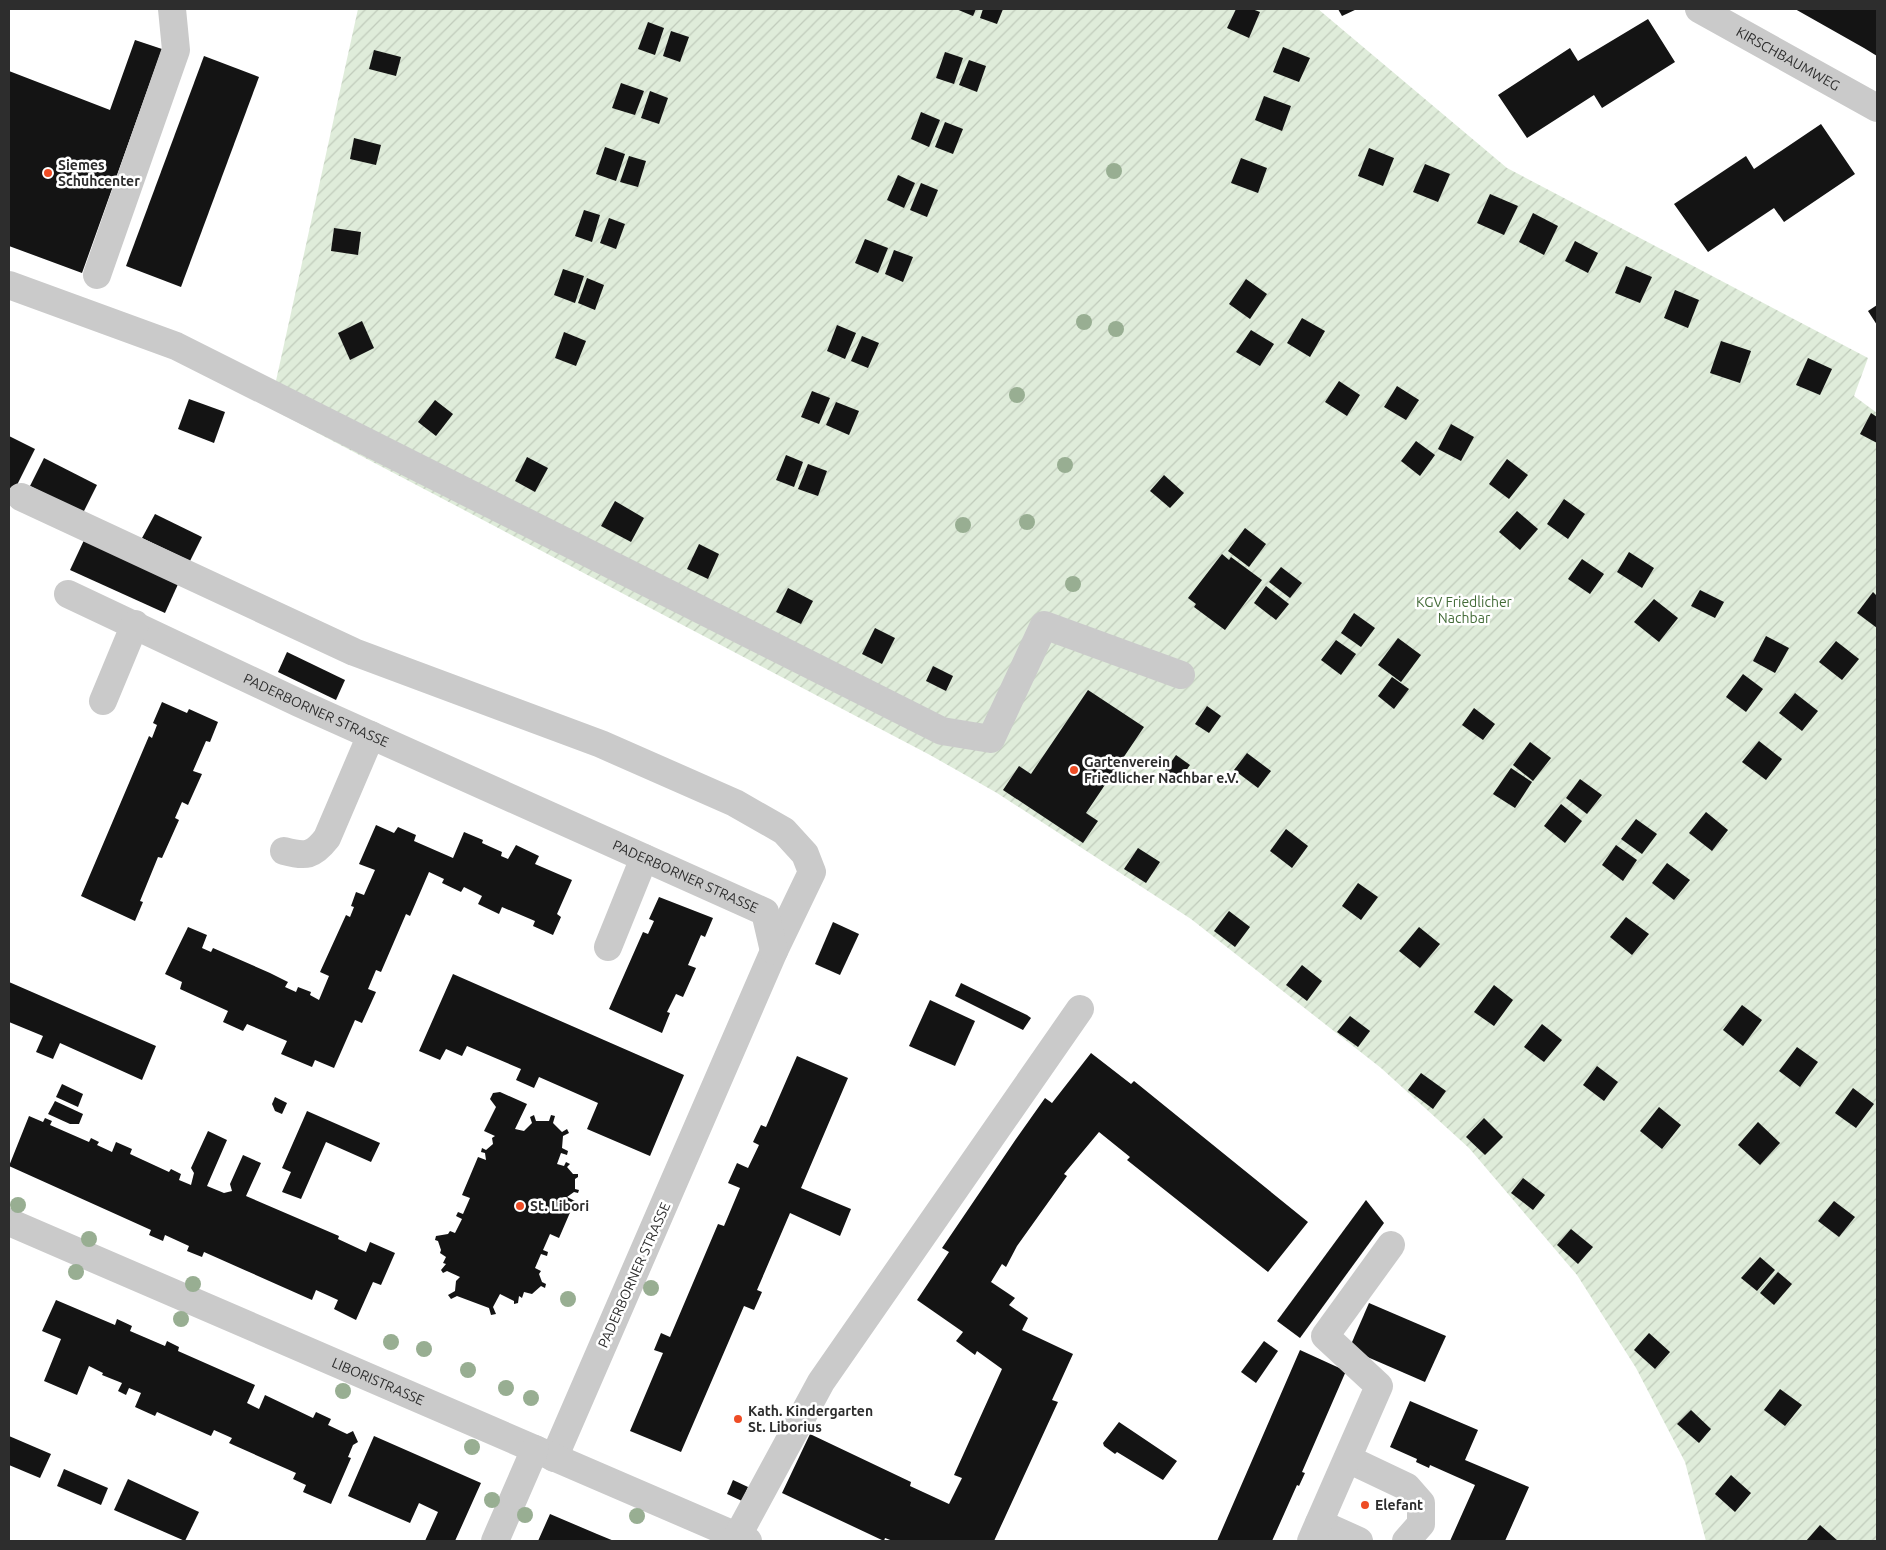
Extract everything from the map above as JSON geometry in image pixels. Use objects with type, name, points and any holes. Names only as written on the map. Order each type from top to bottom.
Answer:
[{"type":"street","points":[[97,275],[176,50],[172,9]]},
{"type":"street","name":"KIRSCHBAUMWEG","points":[[1699,9],[1877,108]]},
{"type":"street","points":[[9,285],[176,346],[942,731],[991,739],[1044,625],[1181,675]]},
{"type":"street","points":[[21,497],[354,652],[601,744],[735,803],[784,831],[805,854],[812,872],[774,951]]},
{"type":"street","name":"PADERBORNER STRASSE","points":[[68,594],[371,735],[764,912],[774,951],[545,1454],[495,1541]]},
{"type":"street","points":[[103,701],[135,624]]},
{"type":"street","points":[[284,851],[302,856],[318,849],[328,838],[371,735]]},
{"type":"street","points":[[608,947],[644,858]]},
{"type":"street","points":[[742,1539],[821,1382],[1080,1009]]},
{"type":"street","name":"LIBORISTRASSE","points":[[9,1222],[742,1539]]},
{"type":"street","points":[[1359,1541],[1315,1532],[1379,1386],[1325,1336],[1391,1245]]},
{"type":"street","points":[[1348,1459],[1407,1487],[1421,1503],[1421,1524],[1406,1541]]},
{"type":"green space","name":"KGV Friedlicher Nachbar","points":[[358,9],[1318,9],[1507,168],[1868,358],[1854,396],[1877,413],[1877,1541],[1706,1541],[1685,1462],[1636,1368],[1577,1275],[1469,1148],[1381,1068],[1191,919],[997,793],[930,755],[270,408]]},
{"type":"building","points":[[956,9],[976,9],[973,16]]},
{"type":"building","points":[[983,9],[1003,9],[997,24],[980,18]]},
{"type":"building","points":[[1236,9],[1252,9],[1260,12],[1249,38],[1227,28]]},
{"type":"building","points":[[1338,9],[1357,9],[1342,16]]},
{"type":"building","points":[[1795,9],[1877,9],[1877,56],[1864,48]]},
{"type":"building","points":[[1648,19],[1675,62],[1602,108],[1594,95],[1527,138],[1498,95],[1570,48],[1578,61]]},
{"type":"building","points":[[648,22],[664,28],[655,55],[638,49]]},
{"type":"building","points":[[671,31],[689,37],[680,62],[663,56]]},
{"type":"building","name":"Siemes Schuhcenter","points":[[135,40],[162,49],[82,273],[9,246],[9,71],[110,110]]},
{"type":"building","points":[[1283,47],[1310,58],[1299,82],[1273,72]]},
{"type":"building","points":[[374,50],[401,57],[396,76],[369,69]]},
{"type":"building","points":[[945,52],[963,58],[954,84],[936,78]]},
{"type":"building","points":[[204,56],[259,77],[181,287],[126,266]]},
{"type":"building","points":[[969,60],[986,66],[977,92],[959,85]]},
{"type":"building","points":[[621,83],[644,91],[635,115],[612,108]]},
{"type":"building","points":[[650,91],[668,98],[659,124],[641,118]]},
{"type":"building","points":[[1264,96],[1291,106],[1282,131],[1255,120]]},
{"type":"building","points":[[921,112],[940,120],[929,147],[911,139]]},
{"type":"building","points":[[945,122],[963,129],[953,154],[935,147]]},
{"type":"building","points":[[1821,124],[1855,174],[1784,222],[1774,208],[1708,252],[1674,204],[1746,156],[1754,169]]},
{"type":"building","points":[[354,138],[381,145],[376,165],[350,159]]},
{"type":"building","points":[[605,147],[625,154],[616,181],[596,174]]},
{"type":"building","points":[[1369,148],[1394,158],[1383,186],[1358,176]]},
{"type":"building","points":[[629,156],[646,161],[638,187],[620,182]]},
{"type":"building","points":[[1241,158],[1267,168],[1258,193],[1231,183]]},
{"type":"building","points":[[1425,164],[1450,174],[1438,202],[1413,192]]},
{"type":"building","points":[[898,175],[915,183],[904,208],[887,200]]},
{"type":"building","points":[[921,183],[938,190],[927,217],[910,210]]},
{"type":"building","points":[[1490,194],[1518,206],[1504,235],[1477,223]]},
{"type":"building","points":[[584,210],[600,215],[592,242],[575,236]]},
{"type":"building","points":[[1533,213],[1558,226],[1544,255],[1519,242]]},
{"type":"building","points":[[609,218],[625,224],[616,249],[600,243]]},
{"type":"building","points":[[334,228],[361,232],[358,255],[331,251]]},
{"type":"building","points":[[865,239],[888,248],[878,273],[855,263]]},
{"type":"building","points":[[1575,241],[1598,253],[1588,273],[1565,261]]},
{"type":"building","points":[[894,250],[913,257],[903,282],[885,274]]},
{"type":"building","points":[[1626,266],[1652,277],[1640,303],[1615,293]]},
{"type":"building","points":[[563,269],[584,276],[575,303],[554,295]]},
{"type":"building","points":[[587,278],[604,285],[595,310],[578,303]]},
{"type":"building","points":[[1246,279],[1267,294],[1250,319],[1229,304]]},
{"type":"building","points":[[1675,290],[1699,300],[1688,328],[1664,318]]},
{"type":"building","points":[[1877,305],[1877,325],[1868,311]]},
{"type":"building","points":[[1302,318],[1325,331],[1310,357],[1287,343]]},
{"type":"building","points":[[362,321],[374,348],[350,360],[338,333]]},
{"type":"building","points":[[837,325],[856,333],[845,359],[827,351]]},
{"type":"building","points":[[1251,330],[1274,344],[1260,366],[1236,352]]},
{"type":"building","points":[[564,332],[586,341],[576,366],[555,358]]},
{"type":"building","points":[[862,336],[879,343],[868,368],[851,361]]},
{"type":"building","points":[[1721,341],[1751,351],[1740,383],[1710,373]]},
{"type":"building","points":[[1808,358],[1832,369],[1820,395],[1796,385]]},
{"type":"building","points":[[1339,381],[1360,395],[1347,416],[1325,402]]},
{"type":"building","points":[[1397,386],[1419,400],[1406,420],[1384,407]]},
{"type":"building","points":[[812,391],[830,398],[819,424],[801,417]]},
{"type":"building","points":[[189,399],[225,412],[214,443],[178,429]]},
{"type":"building","points":[[435,400],[453,414],[436,436],[418,422]]},
{"type":"building","points":[[836,402],[859,411],[849,435],[826,425]]},
{"type":"building","points":[[1871,413],[1877,417],[1877,443],[1860,434]]},
{"type":"building","points":[[1451,424],[1474,437],[1461,461],[1438,449]]},
{"type":"building","points":[[9,436],[35,449],[9,501]]},
{"type":"building","points":[[1416,441],[1435,455],[1420,476],[1401,461]]},
{"type":"building","points":[[786,455],[803,462],[794,487],[776,480]]},
{"type":"building","points":[[527,457],[548,468],[535,492],[515,481]]},
{"type":"building","points":[[44,458],[97,485],[83,513],[30,486]]},
{"type":"building","points":[[1507,459],[1528,475],[1509,499],[1489,484]]},
{"type":"building","points":[[808,464],[827,471],[818,496],[798,489]]},
{"type":"building","points":[[1164,475],[1184,493],[1170,508],[1150,491]]},
{"type":"building","points":[[1564,499],[1585,514],[1568,539],[1547,524]]},
{"type":"building","points":[[615,501],[644,518],[631,542],[601,526]]},
{"type":"building","points":[[1517,511],[1538,529],[1520,550],[1499,532]]},
{"type":"building","points":[[155,514],[202,537],[190,561],[142,538]]},
{"type":"building","points":[[1245,528],[1266,544],[1249,567],[1228,551]]},
{"type":"building","points":[[85,538],[179,582],[165,613],[70,570]]},
{"type":"building","points":[[699,544],[719,554],[708,579],[687,569]]},
{"type":"building","points":[[1629,552],[1654,568],[1642,588],[1617,572]]},
{"type":"building","points":[[1222,554],[1229,560],[1231,557],[1262,580],[1225,630],[1194,607],[1196,604],[1188,598]]},
{"type":"building","points":[[1582,559],[1604,574],[1590,594],[1568,579]]},
{"type":"building","points":[[1281,567],[1302,583],[1290,598],[1269,582]]},
{"type":"building","points":[[1266,586],[1289,604],[1276,620],[1254,603]]},
{"type":"building","points":[[788,588],[813,601],[801,624],[776,612]]},
{"type":"building","points":[[1700,590],[1724,602],[1715,618],[1691,606]]},
{"type":"building","points":[[1873,592],[1877,596],[1877,628],[1857,613]]},
{"type":"building","points":[[1654,599],[1678,618],[1659,642],[1634,622]]},
{"type":"building","points":[[1354,613],[1375,628],[1361,647],[1341,633]]},
{"type":"building","points":[[875,628],[895,638],[882,664],[862,654]]},
{"type":"building","points":[[1766,636],[1789,648],[1775,673],[1753,661]]},
{"type":"building","points":[[1398,638],[1421,655],[1401,682],[1378,665]]},
{"type":"building","points":[[1336,640],[1356,654],[1341,675],[1321,660]]},
{"type":"building","points":[[1836,641],[1859,659],[1842,680],[1819,662]]},
{"type":"building","points":[[287,652],[345,680],[336,700],[278,672]]},
{"type":"building","points":[[933,666],[953,676],[946,691],[926,681]]},
{"type":"building","points":[[1743,674],[1763,689],[1746,712],[1726,697]]},
{"type":"building","points":[[1392,677],[1409,689],[1394,709],[1378,696]]},
{"type":"building","name":"Gartenverein Friedlicher Nachbar e.V.","points":[[1088,690],[1144,727],[1086,813],[1098,821],[1083,843],[1003,790],[1019,766],[1031,774]]},
{"type":"building","points":[[1795,693],[1818,711],[1802,731],[1779,713]]},
{"type":"building","points":[[162,702],[187,713],[189,709],[218,722],[210,742],[206,741],[193,771],[202,774],[188,805],[182,802],[175,818],[179,820],[162,858],[158,857],[140,901],[143,902],[135,921],[81,896],[149,736],[152,738],[157,725],[153,723]]},
{"type":"building","points":[[1207,706],[1221,716],[1209,733],[1195,724]]},
{"type":"building","points":[[1474,708],[1495,724],[1483,740],[1462,725]]},
{"type":"building","points":[[1759,741],[1782,759],[1766,780],[1742,762]]},
{"type":"building","points":[[1530,742],[1551,758],[1533,781],[1513,765]]},
{"type":"building","points":[[1247,753],[1271,771],[1258,788],[1234,770]]},
{"type":"building","points":[[1176,755],[1190,765],[1178,782],[1164,772]]},
{"type":"building","points":[[1511,768],[1532,782],[1515,808],[1493,794]]},
{"type":"building","points":[[1580,779],[1602,795],[1587,814],[1566,798]]},
{"type":"building","points":[[1561,804],[1582,821],[1565,843],[1544,826]]},
{"type":"building","points":[[1706,812],[1728,830],[1712,851],[1689,833]]},
{"type":"building","points":[[1636,819],[1657,834],[1642,854],[1621,839]]},
{"type":"building","points":[[376,825],[394,833],[398,827],[416,835],[414,841],[453,858],[464,832],[483,840],[482,843],[502,852],[501,856],[508,859],[516,845],[539,856],[535,864],[572,880],[557,914],[561,917],[553,935],[533,926],[535,921],[502,907],[499,914],[478,904],[482,896],[464,887],[461,892],[442,883],[444,879],[429,872],[410,916],[406,914],[381,972],[376,970],[368,989],[376,992],[362,1023],[355,1020],[334,1068],[315,1060],[312,1067],[281,1054],[287,1041],[247,1024],[243,1031],[223,1022],[228,1011],[180,989],[182,982],[165,974],[188,927],[207,935],[202,948],[211,952],[213,948],[270,973],[288,982],[285,987],[296,992],[298,987],[311,992],[310,995],[319,1000],[329,976],[320,972],[346,915],[350,917],[354,907],[351,906],[356,892],[364,895],[375,870],[359,864]]},
{"type":"building","points":[[1286,829],[1308,846],[1292,868],[1270,851]]},
{"type":"building","points":[[1616,845],[1637,860],[1623,881],[1602,865]]},
{"type":"building","points":[[1138,848],[1160,862],[1146,883],[1124,869]]},
{"type":"building","points":[[1667,863],[1690,880],[1674,900],[1652,883]]},
{"type":"building","points":[[1358,883],[1378,897],[1361,920],[1342,906]]},
{"type":"building","points":[[659,897],[713,918],[705,937],[701,935],[688,965],[696,968],[683,997],[676,994],[667,1012],[670,1013],[662,1033],[609,1009],[643,932],[648,934],[654,921],[649,919]]},
{"type":"building","points":[[1229,911],[1250,927],[1235,947],[1214,931]]},
{"type":"building","points":[[1626,917],[1649,934],[1632,955],[1610,937]]},
{"type":"building","points":[[833,922],[859,934],[840,975],[815,964]]},
{"type":"building","points":[[1419,927],[1440,944],[1420,968],[1399,951]]},
{"type":"building","points":[[1302,965],[1322,981],[1307,1001],[1286,985]]},
{"type":"building","points":[[453,974],[684,1075],[650,1156],[587,1129],[598,1103],[539,1077],[534,1088],[516,1080],[521,1069],[467,1046],[462,1056],[446,1049],[440,1060],[419,1051]]},
{"type":"building","points":[[9,982],[156,1046],[142,1080],[60,1043],[53,1059],[36,1052],[43,1036],[9,1022]]},
{"type":"building","points":[[961,983],[1031,1018],[1023,1030],[955,996]]},
{"type":"building","points":[[1494,985],[1513,1000],[1494,1026],[1474,1012]]},
{"type":"building","points":[[930,1000],[975,1021],[955,1066],[909,1046]]},
{"type":"building","points":[[1742,1005],[1762,1020],[1743,1046],[1723,1030]]},
{"type":"building","points":[[1350,1016],[1370,1031],[1358,1047],[1337,1032]]},
{"type":"building","points":[[1542,1024],[1562,1040],[1544,1062],[1524,1047]]},
{"type":"building","points":[[1797,1047],[1818,1062],[1800,1087],[1779,1071]]},
{"type":"building","points":[[1091,1053],[1131,1084],[1134,1081],[1308,1222],[1268,1272],[1127,1160],[1130,1157],[1099,1132],[1064,1174],[1067,1176],[1017,1246],[1006,1267],[1002,1264],[991,1282],[1015,1298],[1009,1305],[1028,1318],[1022,1330],[1073,1354],[1052,1400],[1058,1402],[994,1541],[893,1541],[885,1538],[884,1541],[782,1493],[810,1434],[911,1482],[910,1486],[949,1504],[962,1478],[954,1475],[1002,1369],[977,1351],[975,1355],[956,1341],[963,1332],[917,1300],[949,1252],[942,1248],[1016,1139],[1045,1098],[1052,1103]]},
{"type":"building","points":[[797,1056],[848,1078],[801,1188],[851,1209],[840,1236],[790,1213],[757,1290],[762,1292],[754,1310],[744,1306],[681,1452],[630,1431],[663,1353],[654,1350],[661,1333],[670,1337],[718,1224],[724,1226],[740,1188],[728,1183],[737,1163],[748,1168],[759,1145],[753,1142],[761,1125],[766,1127]]},
{"type":"building","points":[[1597,1066],[1618,1082],[1604,1101],[1583,1085]]},
{"type":"building","points":[[1421,1073],[1446,1091],[1433,1109],[1408,1090]]},
{"type":"building","points":[[62,1084],[83,1094],[78,1107],[56,1097]]},
{"type":"building","points":[[1853,1088],[1874,1104],[1856,1128],[1835,1113]]},
{"type":"building","name":"St. Libori","points":[[500,1092],[527,1104],[515,1129],[524,1131],[532,1123],[530,1117],[534,1115],[536,1121],[549,1121],[551,1115],[555,1116],[553,1123],[562,1132],[567,1129],[569,1133],[563,1136],[562,1148],[568,1151],[567,1155],[561,1153],[557,1164],[564,1166],[566,1162],[570,1164],[567,1167],[573,1174],[578,1174],[578,1177],[575,1179],[575,1189],[579,1190],[578,1193],[574,1192],[567,1197],[575,1201],[559,1238],[550,1234],[543,1250],[548,1252],[547,1256],[541,1254],[535,1268],[541,1271],[539,1274],[542,1282],[546,1284],[545,1288],[541,1286],[532,1294],[524,1292],[522,1298],[519,1296],[518,1303],[514,1304],[514,1301],[500,1294],[493,1307],[496,1314],[491,1315],[489,1308],[457,1296],[451,1299],[448,1295],[455,1291],[456,1281],[460,1277],[447,1271],[443,1273],[441,1270],[446,1264],[443,1263],[446,1257],[440,1253],[438,1241],[435,1240],[436,1236],[448,1234],[450,1231],[455,1233],[462,1219],[456,1216],[458,1212],[463,1214],[470,1198],[462,1195],[478,1157],[486,1160],[485,1153],[481,1152],[482,1148],[486,1150],[493,1144],[492,1138],[495,1136],[484,1131],[496,1107],[490,1099],[493,1093]]},
{"type":"building","points":[[275,1097],[287,1103],[282,1114],[275,1111],[272,1104]]},
{"type":"building","points":[[55,1101],[83,1114],[79,1124],[70,1124],[48,1114]]},
{"type":"building","points":[[1659,1107],[1681,1125],[1662,1149],[1640,1131]]},
{"type":"building","points":[[307,1111],[380,1143],[371,1162],[326,1142],[301,1199],[282,1192],[291,1172],[282,1168]]},
{"type":"building","points":[[29,1116],[43,1122],[45,1118],[52,1121],[50,1125],[89,1142],[91,1138],[99,1142],[97,1145],[112,1152],[116,1142],[132,1149],[130,1154],[169,1172],[171,1169],[181,1174],[179,1180],[191,1185],[194,1173],[191,1168],[208,1131],[227,1140],[207,1186],[224,1193],[232,1191],[230,1184],[243,1155],[261,1163],[246,1196],[339,1236],[338,1239],[366,1252],[370,1242],[395,1253],[381,1285],[373,1282],[356,1320],[334,1309],[338,1300],[316,1290],[312,1300],[204,1252],[202,1257],[187,1251],[189,1246],[165,1235],[163,1241],[149,1235],[151,1230],[9,1166]]},
{"type":"building","points":[[1484,1118],[1503,1137],[1485,1155],[1466,1137]]},
{"type":"building","points":[[1758,1122],[1780,1143],[1760,1165],[1738,1145]]},
{"type":"building","points":[[1523,1178],[1545,1195],[1533,1210],[1511,1193]]},
{"type":"building","points":[[1366,1200],[1384,1223],[1300,1338],[1277,1321]]},
{"type":"building","points":[[1834,1201],[1855,1217],[1839,1237],[1818,1221]]},
{"type":"building","points":[[1571,1229],[1593,1247],[1578,1264],[1557,1245]]},
{"type":"building","points":[[1760,1257],[1775,1270],[1757,1291],[1741,1278]]},
{"type":"building","points":[[1778,1272],[1792,1284],[1774,1305],[1760,1293]]},
{"type":"building","points":[[56,1300],[115,1325],[117,1319],[132,1326],[130,1331],[165,1346],[167,1341],[179,1347],[178,1351],[255,1385],[247,1403],[259,1409],[265,1395],[313,1418],[316,1412],[331,1419],[328,1425],[347,1434],[353,1431],[358,1442],[353,1445],[348,1457],[351,1458],[331,1504],[303,1492],[306,1485],[293,1479],[296,1473],[229,1443],[232,1438],[214,1430],[211,1436],[157,1412],[155,1416],[135,1407],[141,1393],[129,1388],[126,1395],[118,1391],[122,1383],[102,1375],[103,1373],[89,1366],[77,1395],[44,1381],[61,1339],[42,1331]]},
{"type":"building","points":[[1369,1303],[1446,1336],[1425,1382],[1349,1349]]},
{"type":"building","points":[[1649,1333],[1670,1352],[1655,1369],[1634,1350]]},
{"type":"building","points":[[1264,1341],[1278,1351],[1256,1383],[1241,1372]]},
{"type":"building","points":[[1300,1350],[1346,1371],[1302,1472],[1305,1473],[1299,1486],[1297,1485],[1272,1541],[1217,1541]]},
{"type":"building","points":[[1780,1389],[1802,1405],[1785,1426],[1764,1410]]},
{"type":"building","points":[[1410,1401],[1478,1430],[1465,1460],[1529,1487],[1505,1541],[1450,1541],[1475,1485],[1430,1465],[1429,1468],[1416,1462],[1417,1459],[1390,1447]]},
{"type":"building","points":[[1691,1410],[1711,1429],[1699,1443],[1677,1424]]},
{"type":"building","points":[[1119,1422],[1177,1461],[1163,1480],[1104,1446],[1103,1443]]},
{"type":"building","points":[[9,1436],[51,1454],[40,1478],[9,1465]]},
{"type":"building","points":[[374,1436],[481,1483],[455,1541],[425,1541],[438,1512],[419,1503],[410,1523],[348,1496]]},
{"type":"building","points":[[64,1469],[108,1488],[101,1505],[57,1486]]},
{"type":"building","points":[[1731,1475],[1751,1493],[1735,1512],[1715,1494]]},
{"type":"building","points":[[128,1479],[199,1512],[185,1541],[114,1510]]},
{"type":"building","points":[[733,1480],[748,1487],[742,1501],[727,1494]]},
{"type":"building","points":[[550,1514],[597,1534],[614,1541],[538,1541]]},
{"type":"building","points":[[1820,1525],[1838,1541],[1806,1541]]},
{"type":"place","name":"Siemes Schuhcenter","points":[[48,173]]},
{"type":"place","name":"Gartenverein Friedlicher Nachbar e.V.","points":[[1074,770]]},
{"type":"place","name":"St. Libori","points":[[520,1206]]},
{"type":"place","name":"Kath. Kindergarten St. Liborius","points":[[738,1419]]},
{"type":"place","name":"Elefant","points":[[1365,1505]]}]
